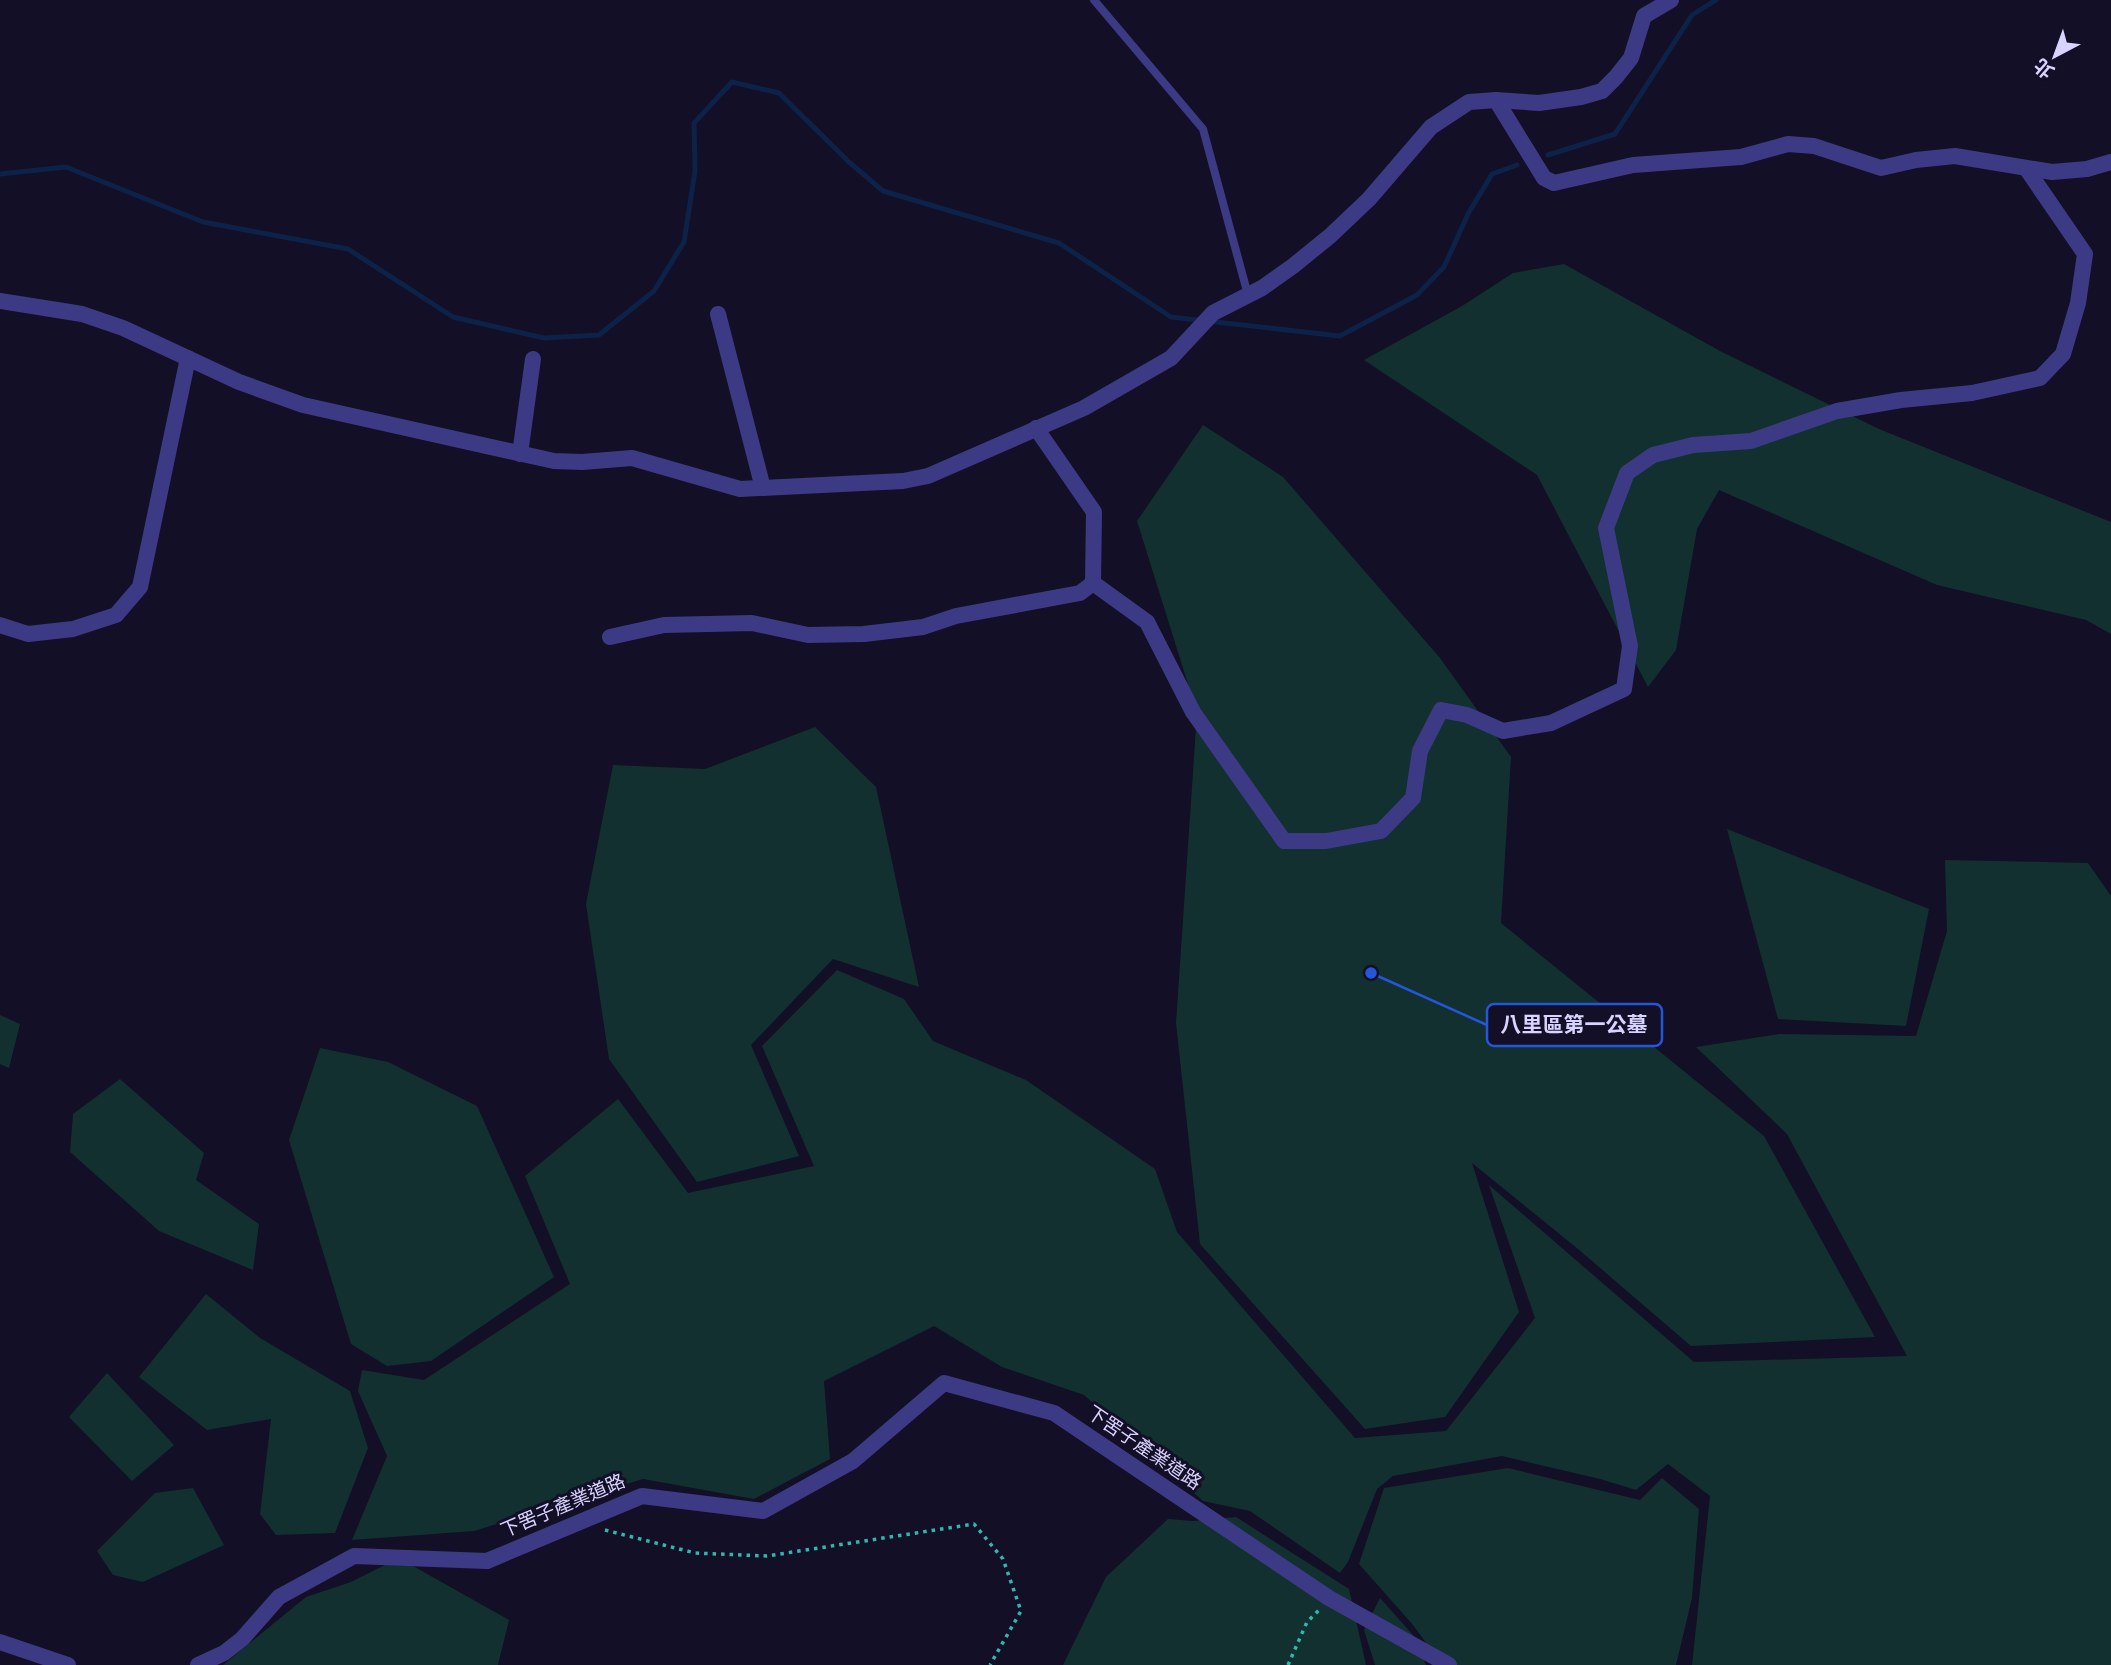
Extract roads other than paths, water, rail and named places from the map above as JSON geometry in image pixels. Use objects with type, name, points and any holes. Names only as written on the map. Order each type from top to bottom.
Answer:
[{"type":"street","points":[[0,301],[82,314],[123,328],[239,382],[303,405],[554,461],[632,458],[740,489],[903,481],[928,476],[1084,408],[1171,358],[1213,313],[1248,295],[1293,266],[1330,236],[1369,199],[1431,127],[1469,102],[1496,100],[1539,103],[1602,91],[1631,58],[1644,16],[1671,0]]},
{"type":"street","points":[[1496,100],[1544,178],[1554,183],[1633,165],[1741,157],[1788,144],[1814,146],[1881,168],[1916,160],[1955,156],[2052,172],[2087,169],[2111,162]]},
{"type":"street","points":[[1093,583],[1147,622],[1193,712],[1284,841],[1326,841],[1381,831],[1413,798],[1420,751],[1441,710],[1467,715],[1503,732],[1551,723],[1624,689],[1630,646],[1606,528],[1627,473],[1653,456],[1693,445],[1751,441],[1837,411],[1901,400],[1972,393],[2040,378],[2063,354],[2078,303],[2085,254],[2026,168]]},
{"type":"street","points":[[718,314],[763,488]]},
{"type":"street","points":[[0,625],[28,634],[73,629],[116,615],[140,587],[188,358]]},
{"type":"street","points":[[520,454],[533,359]]},
{"type":"street","points":[[1036,428],[1094,512],[1093,583]]},
{"type":"street","points":[[610,637],[664,625],[752,623],[808,635],[864,634],[923,627],[956,616],[1080,593],[1093,583]]},
{"type":"street","name":"下罟子產業道路","points":[[198,1665],[224,1653],[242,1639],[279,1597],[354,1556],[487,1561],[642,1496],[763,1511],[852,1461],[944,1383],[1054,1413],[1329,1598],[1449,1665]]},
{"type":"street","points":[[0,1642],[68,1665]]},
{"type":"lane","points":[[1094,0],[1203,129],[1248,295]]},
{"type":"waterway","points":[[1548,155],[1615,134],[1692,15],[1716,0]]},
{"type":"waterway","points":[[0,174],[66,167],[203,222],[348,249],[453,317],[544,338],[599,335],[654,291],[684,242],[695,171],[694,123],[732,82],[779,93],[849,162],[883,191],[1059,243],[1171,317],[1340,336],[1417,295],[1444,267],[1468,214],[1492,174],[1517,165]]},
{"type":"place","name":"八里區第一公墓","points":[[1371,973]]}]
